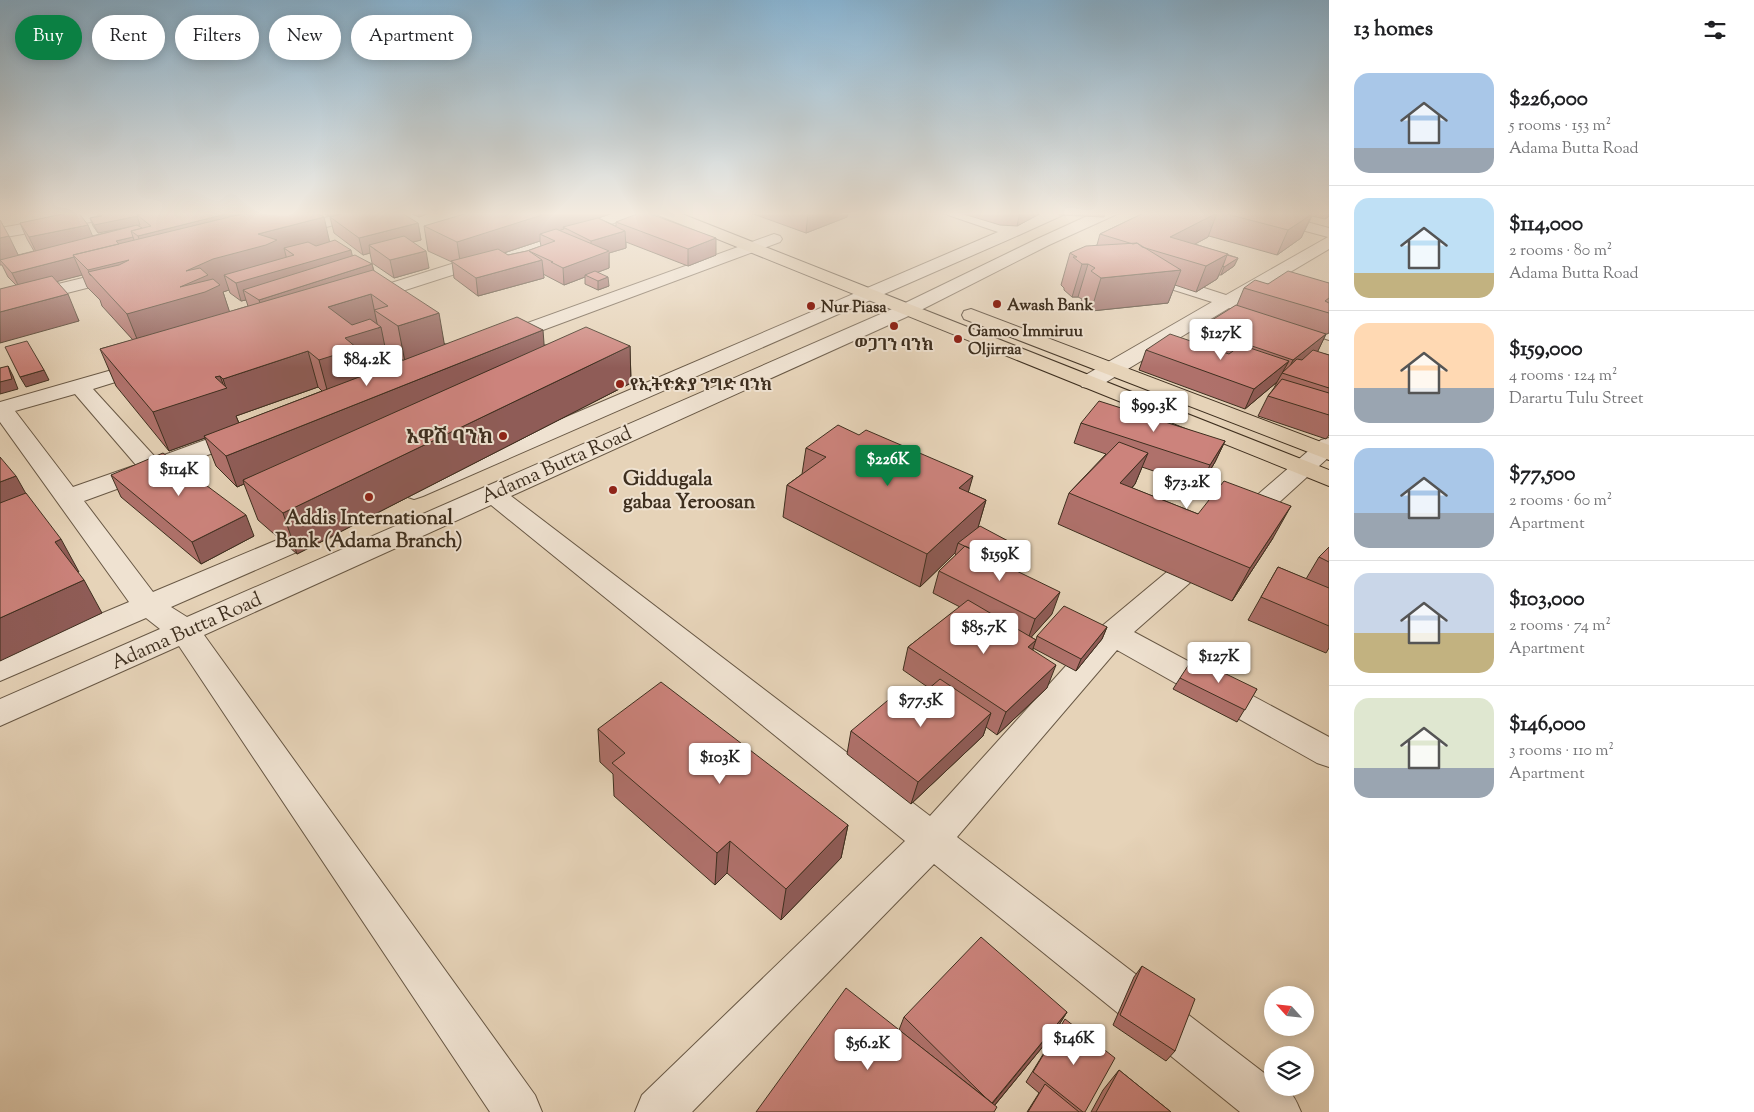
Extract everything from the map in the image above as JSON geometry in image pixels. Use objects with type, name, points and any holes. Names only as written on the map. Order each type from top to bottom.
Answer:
[{"type":"main road","points":[[802,264],[908,296],[1111,369],[1323,459]]},
{"type":"main road","points":[[908,296],[1090,382],[1323,459]]},
{"type":"street","points":[[343,304],[470,264]]},
{"type":"street","points":[[480,348],[709,264]]},
{"type":"street","name":"Adama Butta Road","points":[[393,500],[871,286],[908,296],[961,264]]},
{"type":"street","name":"Adama Butta Road","points":[[0,713],[492,493],[908,296],[988,264]]},
{"type":"street","points":[[1090,382],[1291,264]]},
{"type":"street","points":[[0,304],[135,270]]},
{"type":"street","points":[[1144,275],[1329,334]]},
{"type":"street","points":[[164,360],[80,387],[1,409],[147,605],[185,631],[518,1112]]},
{"type":"street","points":[[80,387],[176,496]]},
{"type":"street","points":[[68,498],[264,427]]},
{"type":"street","points":[[659,1112],[932,840],[1113,634],[1323,459]]},
{"type":"street","points":[[492,493],[1277,1112]]},
{"type":"street","name":"Adama Butta Road","points":[[0,669],[147,605],[232,560],[338,524]]},
{"type":"street","points":[[1113,634],[1329,753]]},
{"type":"building","points":[[4,264],[47,264],[12,273]]},
{"type":"building","points":[[82,264],[113,264],[88,270]]},
{"type":"building","points":[[202,264],[186,271],[200,268],[208,275],[180,287],[213,279],[220,285],[205,292],[127,314],[88,272],[119,265]]},
{"type":"building","points":[[263,264],[303,264],[236,283],[224,275]]},
{"type":"building","points":[[327,264],[372,264],[259,300],[243,290]]},
{"type":"building","points":[[455,264],[528,264],[476,278]]},
{"type":"building","points":[[555,264],[574,264],[563,268]]},
{"type":"building","points":[[1082,264],[1171,264],[1181,270],[1101,278],[1091,271],[1095,268],[1088,264]]},
{"type":"building","points":[[373,270],[439,313],[398,326],[374,310],[388,306],[371,294],[328,307],[352,325],[370,319],[381,327],[345,338],[357,348],[319,360],[308,351],[223,379],[220,376],[215,377],[227,388],[153,412],[100,349]]},
{"type":"building","points":[[595,271],[608,277],[598,281],[585,275]]},
{"type":"building","points":[[1288,271],[1329,283],[1329,298],[1325,301],[1329,303],[1329,313],[1244,288],[1255,280],[1268,284]]},
{"type":"building","points":[[52,276],[68,294],[0,312],[0,289]]},
{"type":"building","points":[[1236,305],[1326,334],[1293,360],[1214,333],[1226,325],[1212,320]]},
{"type":"building","points":[[517,317],[543,330],[226,456],[204,436]]},
{"type":"building","points":[[586,327],[630,346],[283,513],[243,480]]},
{"type":"building","points":[[1170,334],[1229,354],[1241,345],[1289,361],[1254,389],[1146,350]]},
{"type":"building","points":[[27,341],[44,370],[20,377],[5,347]]},
{"type":"building","points":[[1313,350],[1329,355],[1329,388],[1282,373],[1297,359],[1302,360]]},
{"type":"building","points":[[8,366],[12,379],[0,382],[0,368]]},
{"type":"building","points":[[1282,379],[1329,393],[1329,415],[1268,396]]},
{"type":"building","points":[[1099,401],[1225,441],[1210,465],[1081,423]]},
{"type":"building","points":[[838,425],[859,435],[866,430],[973,476],[959,488],[986,500],[927,554],[787,485],[826,457],[806,448]]},
{"type":"building","points":[[1119,442],[1148,453],[1120,483],[1198,514],[1224,481],[1291,506],[1250,568],[1069,493]]},
{"type":"building","points":[[163,453],[246,515],[192,542],[111,475]]},
{"type":"building","points":[[0,457],[16,476],[0,482]]},
{"type":"building","points":[[26,493],[61,539],[55,542],[84,580],[0,618],[0,503]]},
{"type":"building","points":[[980,526],[1010,542],[990,558],[958,543]]},
{"type":"building","points":[[965,546],[1060,592],[1035,619],[939,571]]},
{"type":"building","points":[[1329,547],[1329,562],[1319,557]]},
{"type":"building","points":[[1278,567],[1329,588],[1329,626],[1261,597]]},
{"type":"building","points":[[968,600],[1036,640],[1028,647],[1056,665],[1006,712],[908,647]]},
{"type":"building","points":[[1064,606],[1107,627],[1081,659],[1037,636]]},
{"type":"building","points":[[1193,658],[1257,689],[1245,710],[1180,678]]},
{"type":"building","points":[[940,679],[991,713],[918,782],[851,731],[899,691],[914,701]]},
{"type":"building","points":[[661,682],[848,825],[786,889],[730,841],[717,853],[612,763],[625,753],[598,729]]},
{"type":"building","points":[[981,937],[1067,1012],[992,1103],[904,1017]]},
{"type":"building","points":[[1142,966],[1195,999],[1175,1051],[1120,1015]]},
{"type":"building","points":[[846,988],[997,1107],[994,1112],[756,1112]]},
{"type":"building","points":[[1065,1019],[1115,1058],[1085,1112],[1033,1072]]},
{"type":"building","points":[[1119,1070],[1171,1112],[1096,1112]]},
{"type":"building","points":[[1045,1084],[1079,1112],[1028,1112]]},
{"type":"place","name":"Awash Bank","points":[[997,304]]},
{"type":"place","name":"Nur Piasa","points":[[811,306]]},
{"type":"place","name":"ወጋገን ባንክ","points":[[894,326]]},
{"type":"place","name":"Gamoo Immiruu Oljirraa","points":[[958,339]]},
{"type":"place","name":"የኢትዮጵያ ንግድ ባንክ","points":[[620,384]]},
{"type":"place","name":"አዋሽ ባንክ","points":[[503,436]]},
{"type":"place","name":"Giddugala gabaa Yeroosan","points":[[613,490]]},
{"type":"place","name":"Addis International Bank (Adama Branch)","points":[[369,497]]}]
